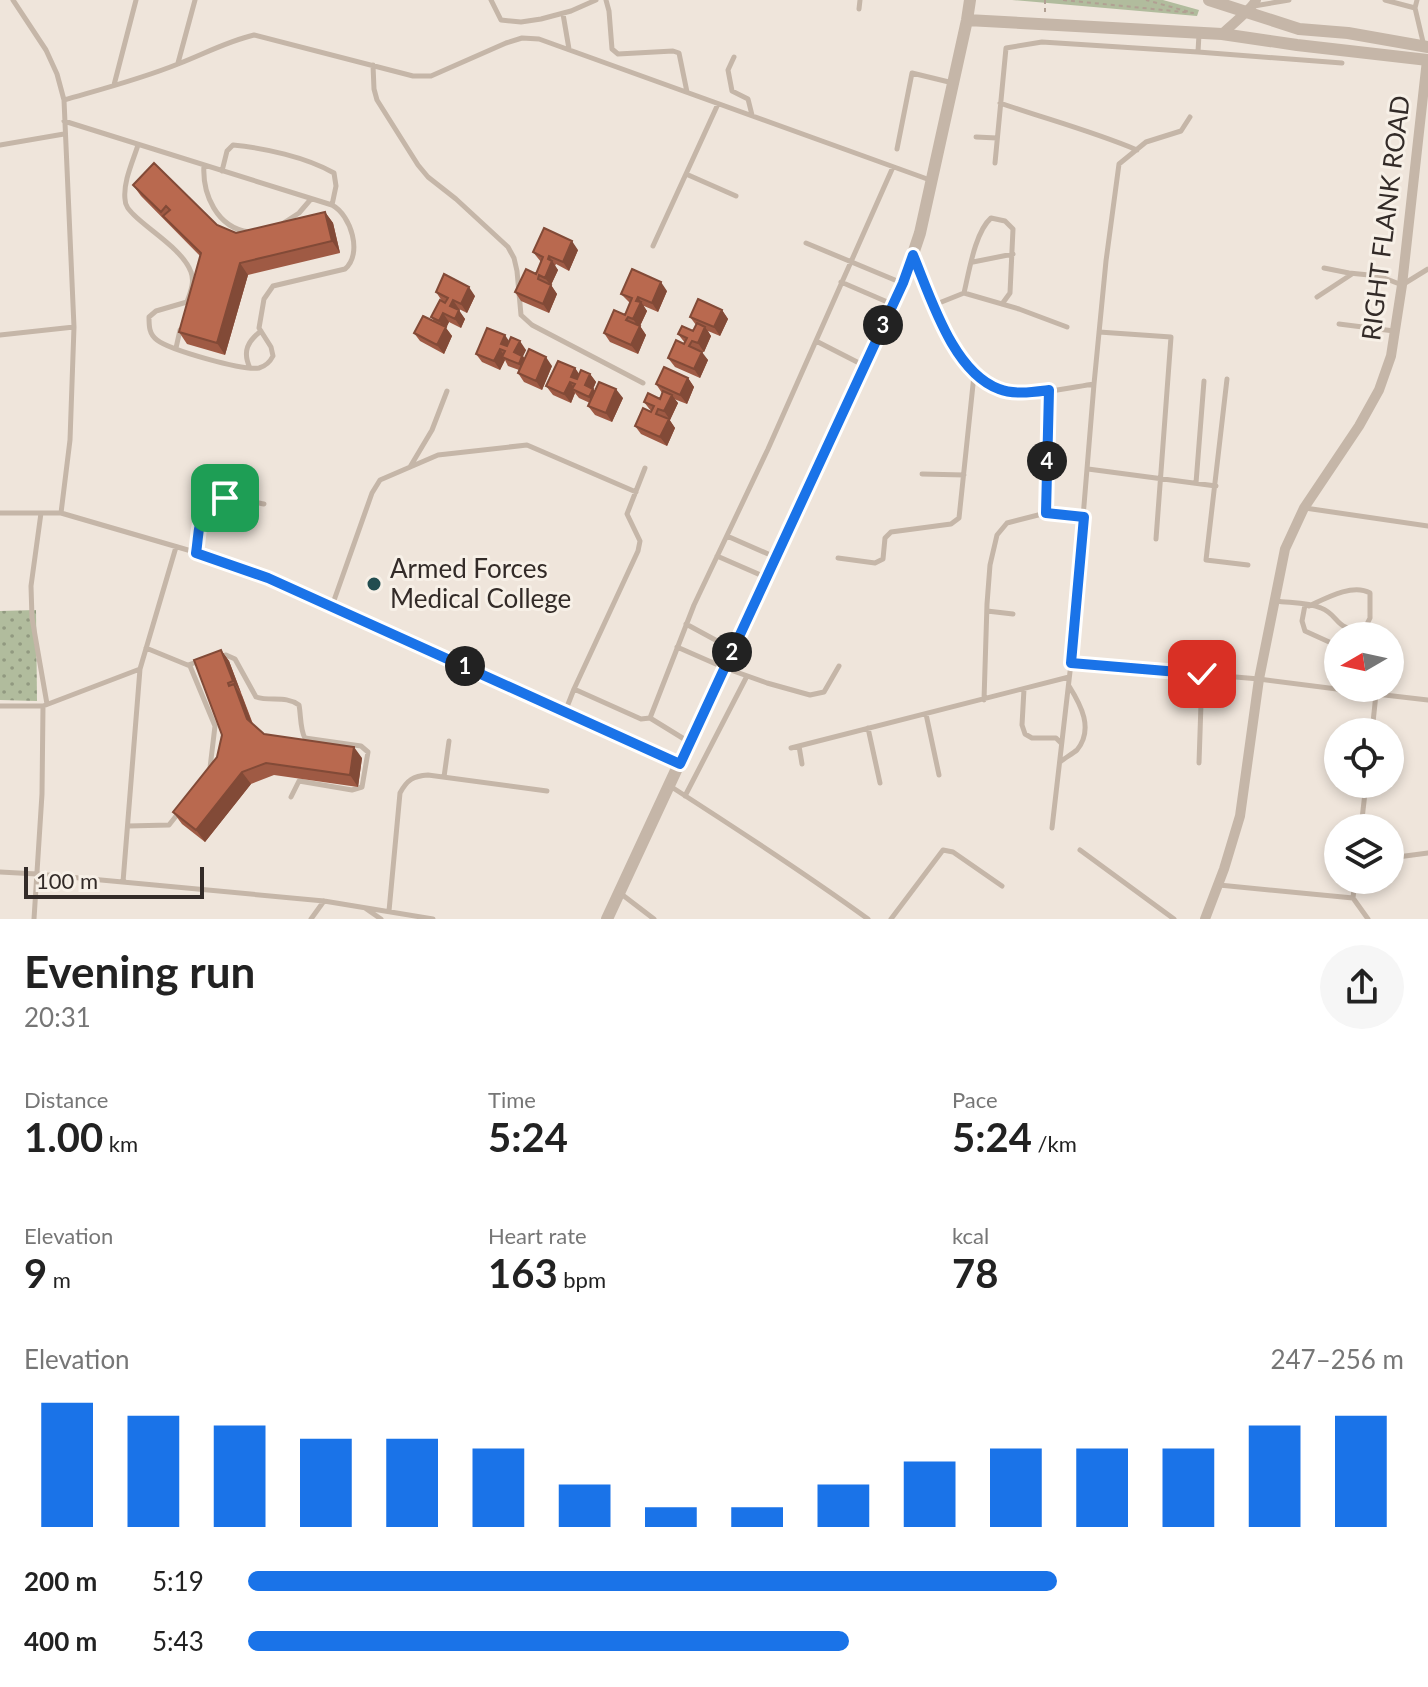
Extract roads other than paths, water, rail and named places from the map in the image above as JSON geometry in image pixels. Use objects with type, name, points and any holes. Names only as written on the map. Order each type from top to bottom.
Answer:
[{"type":"street","points":[[607,919],[903,283],[920,233],[970,0]]},
{"type":"street","points":[[1209,0],[1251,6],[1299,29],[1348,33],[1427,53]]},
{"type":"street","points":[[1222,34],[1251,6]]},
{"type":"street","points":[[967,20],[1222,34],[1297,45],[1427,53]]},
{"type":"street","name":"RIGHT FLANK ROAD","points":[[1205,919],[1240,816],[1259,679],[1285,549],[1304,508],[1359,426],[1379,390],[1391,356],[1402,285],[1427,53]]},
{"type":"lane","points":[[13,0],[46,50],[64,100],[74,327],[70,440],[61,513]]},
{"type":"lane","points":[[114,86],[136,0]]},
{"type":"lane","points":[[178,64],[195,0]]},
{"type":"lane","points":[[491,0],[501,20],[521,22],[563,14],[596,0]]},
{"type":"lane","points":[[606,0],[612,49],[618,54],[679,53],[688,93]]},
{"type":"lane","points":[[859,9],[860,0]]},
{"type":"lane","points":[[1251,6],[1289,0]]},
{"type":"lane","points":[[1385,0],[1415,8]]},
{"type":"lane","points":[[1417,0],[1415,8],[1427,53]]},
{"type":"lane","points":[[563,14],[569,50]]},
{"type":"lane","points":[[1198,52],[1200,33]]},
{"type":"lane","points":[[64,100],[114,86],[254,35],[413,76],[431,76],[522,38],[539,39],[932,181]]},
{"type":"lane","points":[[995,163],[1006,48],[1042,42],[1342,63]]},
{"type":"lane","points":[[734,57],[728,70],[732,91],[748,99],[752,116]]},
{"type":"lane","points":[[373,65],[377,100],[418,165],[508,247],[517,271],[521,315],[532,325],[643,383]]},
{"type":"lane","points":[[897,149],[912,73],[954,83]]},
{"type":"lane","points":[[1000,103],[1137,150]]},
{"type":"lane","points":[[653,246],[718,104]]},
{"type":"lane","points":[[1052,828],[1071,663],[1099,332],[1119,164],[1146,142],[1181,131],[1190,117]]},
{"type":"lane","points":[[64,121],[332,205],[342,211],[348,220],[354,253],[352,264],[345,269],[273,286],[264,299],[259,328],[271,347],[273,356],[269,363],[259,368],[243,368],[176,348],[154,338],[149,329],[149,317],[156,311],[187,302]]},
{"type":"lane","points":[[0,145],[64,134]]},
{"type":"lane","points":[[976,137],[997,138]]},
{"type":"lane","points":[[138,145],[127,181],[124,198],[127,207],[184,259],[191,272],[192,282],[176,348]]},
{"type":"lane","points":[[222,171],[227,151],[233,145],[320,165],[334,173],[336,186],[332,205]]},
{"type":"lane","points":[[204,165],[206,193],[213,208],[230,225],[245,232],[256,231]]},
{"type":"lane","points":[[650,718],[686,624],[768,449],[893,167]]},
{"type":"lane","points":[[686,174],[736,196]]},
{"type":"lane","points":[[281,224],[299,213],[311,199]]},
{"type":"lane","points":[[964,293],[985,224],[991,218],[1005,221],[1013,229],[1013,254],[1010,293],[1002,304]]},
{"type":"lane","points":[[806,243],[903,283]]},
{"type":"lane","points":[[972,262],[1013,254]]},
{"type":"lane","points":[[913,255],[947,335],[964,364],[979,379],[1001,390],[1029,393],[1094,384]]},
{"type":"lane","points":[[1324,268],[1379,276],[1402,285],[1428,269]]},
{"type":"lane","points":[[1317,297],[1353,274]]},
{"type":"lane","points":[[841,282],[893,304]]},
{"type":"lane","points":[[934,305],[964,293],[1067,327]]},
{"type":"lane","points":[[1339,324],[1395,331]]},
{"type":"lane","points":[[0,335],[74,327]]},
{"type":"lane","points":[[250,368],[246,359],[248,342],[261,331]]},
{"type":"lane","points":[[1099,332],[1171,337],[1156,539]]},
{"type":"lane","points":[[816,341],[864,366]]},
{"type":"lane","points":[[838,558],[875,563],[883,559],[885,538],[891,532],[951,524],[959,518],[974,374]]},
{"type":"lane","points":[[1227,379],[1206,560],[1248,565]]},
{"type":"lane","points":[[1196,483],[1204,381]]},
{"type":"lane","points":[[1046,513],[1049,390]]},
{"type":"lane","points":[[410,468],[432,430],[447,391]]},
{"type":"lane","points":[[332,606],[372,493],[380,480],[438,455],[527,445],[636,492]]},
{"type":"lane","points":[[565,712],[638,551],[640,541],[627,514],[645,468]]},
{"type":"lane","points":[[1088,469],[1216,486]]},
{"type":"lane","points":[[922,474],[964,475]]},
{"type":"lane","points":[[196,553],[201,516],[207,505],[225,498],[264,504]]},
{"type":"lane","points":[[1304,508],[1428,526]]},
{"type":"lane","points":[[0,513],[61,513],[268,578],[680,764]]},
{"type":"lane","points":[[34,919],[45,705],[32,618],[31,586],[41,513]]},
{"type":"lane","points":[[984,700],[990,565],[997,535],[1007,523],[1046,513],[1084,517]]},
{"type":"lane","points":[[727,536],[775,558]]},
{"type":"lane","points":[[123,882],[140,669],[176,547]]},
{"type":"lane","points":[[717,556],[766,578]]},
{"type":"lane","points":[[1307,605],[1334,595],[1365,589],[1370,593],[1372,604],[1368,622]]},
{"type":"lane","points":[[1275,601],[1323,608],[1340,622]]},
{"type":"lane","points":[[1307,605],[1302,621],[1305,631],[1324,640]]},
{"type":"lane","points":[[987,611],[1013,614]]},
{"type":"lane","points":[[686,624],[733,649]]},
{"type":"lane","points":[[677,647],[747,676],[810,695],[824,692],[839,666]]},
{"type":"lane","points":[[146,648],[190,666],[215,726],[210,774]]},
{"type":"lane","points":[[217,657],[226,655],[235,659],[256,697],[265,700],[282,698],[299,705],[305,738],[361,746],[368,752],[362,787],[352,790],[299,781],[291,797]]},
{"type":"lane","points":[[188,665],[207,659]]},
{"type":"lane","points":[[1071,663],[1324,687]]},
{"type":"lane","points":[[0,706],[45,705],[140,669]]},
{"type":"lane","points":[[1199,763],[1202,674]]},
{"type":"lane","points":[[685,796],[747,676]]},
{"type":"lane","points":[[791,748],[1069,677]]},
{"type":"lane","points":[[1059,763],[1076,751],[1083,738],[1084,714],[1068,685]]},
{"type":"lane","points":[[574,689],[641,719],[650,718],[690,742]]},
{"type":"lane","points":[[1024,689],[1022,725],[1025,734],[1032,738],[1056,738],[1061,743]]},
{"type":"lane","points":[[1404,697],[1428,700]]},
{"type":"lane","points":[[926,714],[939,775]]},
{"type":"lane","points":[[868,728],[880,783]]},
{"type":"lane","points":[[444,777],[449,741]]},
{"type":"lane","points":[[799,746],[802,764]]},
{"type":"lane","points":[[389,911],[400,793],[405,783],[415,776],[428,775],[547,791]]},
{"type":"lane","points":[[669,786],[774,853],[868,919]]},
{"type":"lane","points":[[128,826],[169,825],[185,805]]},
{"type":"lane","points":[[891,919],[943,850],[953,852],[1002,886]]},
{"type":"lane","points":[[1080,850],[1174,919]]},
{"type":"lane","points":[[1404,856],[1428,853]]},
{"type":"lane","points":[[0,872],[324,901],[433,919]]},
{"type":"lane","points":[[1218,885],[1353,898]]},
{"type":"lane","points":[[619,892],[654,919]]},
{"type":"lane","points":[[1353,894],[1368,919]]},
{"type":"lane","points":[[311,919],[324,901]]},
{"type":"lane","points":[[363,906],[381,919]]},
{"type":"place","name":"Armed Forces Medical College","points":[[374,584]]}]
